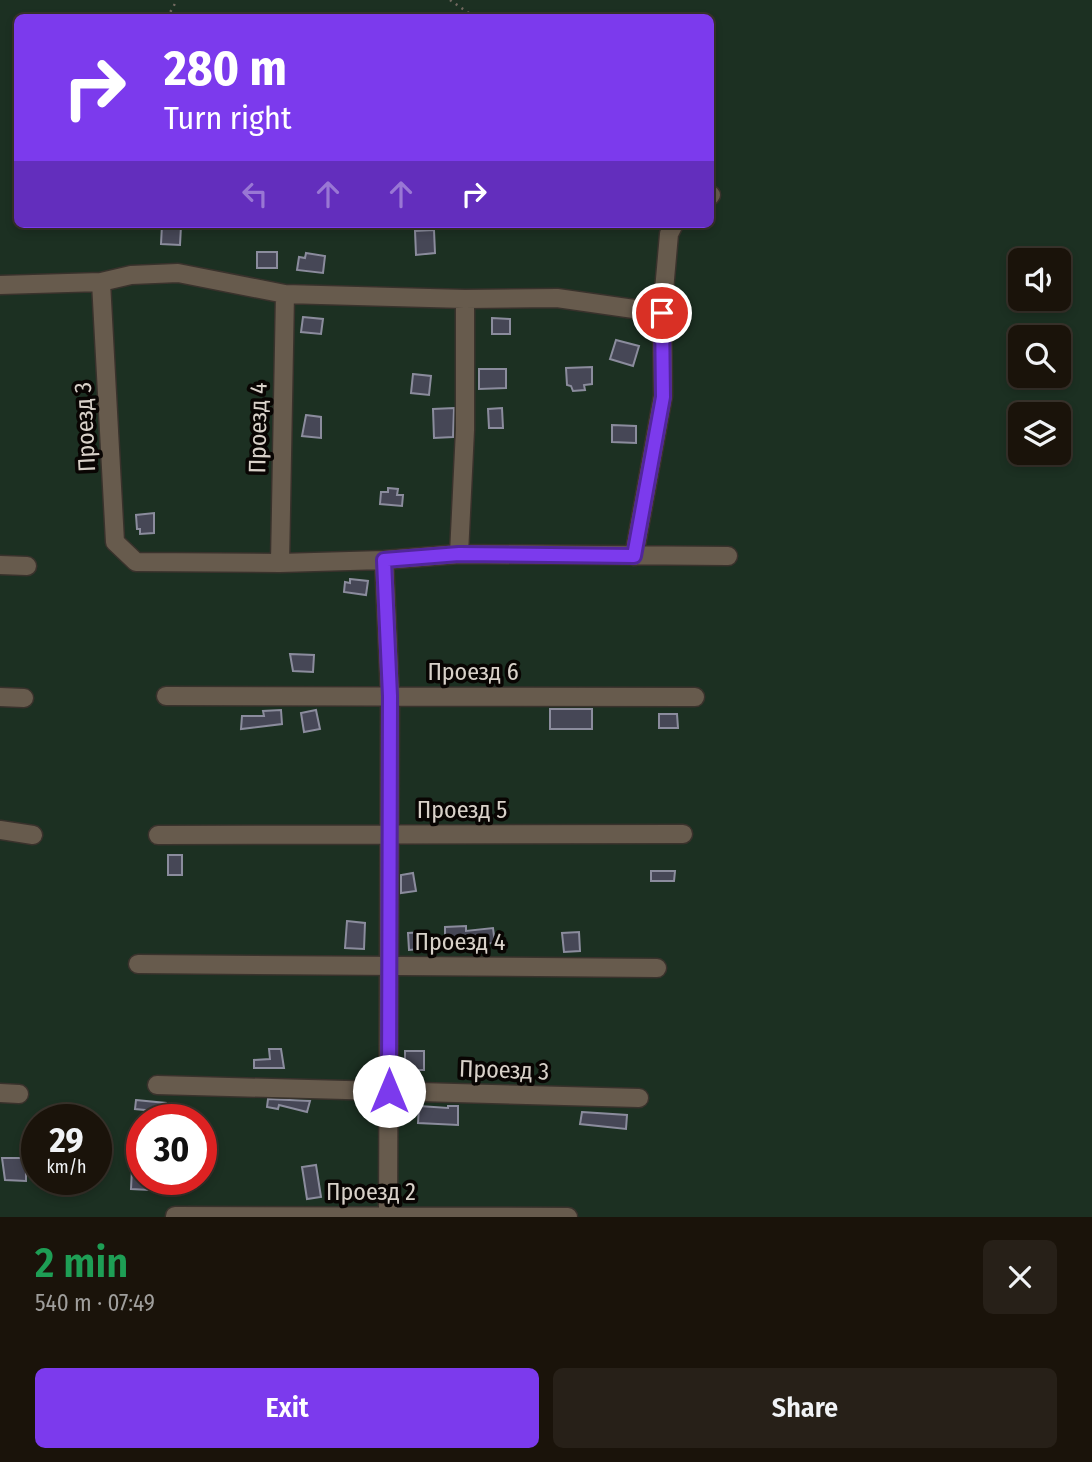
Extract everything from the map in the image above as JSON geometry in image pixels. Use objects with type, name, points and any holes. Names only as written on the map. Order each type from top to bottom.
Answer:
[{"type":"street","points":[[634,556],[663,397],[662,313],[669,234],[672,228]]},
{"type":"street","points":[[0,285],[102,282],[131,275],[178,273],[285,294],[465,299],[557,298],[662,313]]},
{"type":"street","name":"Проезд 3","points":[[102,282],[116,542],[136,562],[280,563]]},
{"type":"street","name":"Проезд 4","points":[[280,563],[285,294]]},
{"type":"street","points":[[459,554],[465,430],[465,299]]},
{"type":"street","points":[[280,563],[384,560],[459,554],[728,556]]},
{"type":"street","points":[[384,560],[390,696],[388,1217]]},
{"type":"street","points":[[0,565],[27,566]]},
{"type":"street","name":"Проезд 6","points":[[166,696],[695,697]]},
{"type":"street","points":[[0,697],[24,698]]},
{"type":"street","points":[[0,830],[33,835]]},
{"type":"street","name":"Проезд 5","points":[[158,835],[683,834]]},
{"type":"street","name":"Проезд 4","points":[[138,964],[657,968]]},
{"type":"street","name":"Проезд 3","points":[[157,1085],[639,1098]]},
{"type":"street","points":[[0,1093],[19,1094]]},
{"type":"street","name":"Проезд 2","points":[[175,1216],[568,1217]]},
{"type":"path","points":[[450,0],[470,14]]},
{"type":"green space","points":[[0,0],[1092,0],[1092,1217],[0,1217]]},
{"type":"building","points":[[162,228],[181,228],[180,245],[161,244]]},
{"type":"building","points":[[434,230],[435,253],[416,255],[415,231]]},
{"type":"building","points":[[257,252],[277,252],[277,268],[257,268]]},
{"type":"building","points":[[306,253],[325,256],[323,273],[297,270],[299,257],[305,258]]},
{"type":"building","points":[[303,317],[323,319],[321,334],[301,332]]},
{"type":"building","points":[[492,318],[510,319],[510,334],[492,334]]},
{"type":"building","points":[[616,340],[639,346],[633,366],[610,359]]},
{"type":"building","points":[[592,367],[592,384],[584,385],[585,390],[573,391],[571,386],[567,385],[566,368]]},
{"type":"building","points":[[479,369],[506,369],[506,388],[479,389]]},
{"type":"building","points":[[413,374],[431,376],[429,395],[411,393]]},
{"type":"building","points":[[454,408],[453,437],[434,438],[433,409]]},
{"type":"building","points":[[502,408],[503,428],[489,428],[488,409]]},
{"type":"building","points":[[306,415],[321,417],[321,438],[302,436]]},
{"type":"building","points":[[612,425],[636,426],[636,443],[612,442]]},
{"type":"building","points":[[388,488],[398,489],[397,495],[403,495],[402,506],[380,504],[381,492],[388,492]]},
{"type":"building","points":[[154,513],[154,533],[140,534],[136,515]]},
{"type":"building","points":[[350,579],[368,581],[366,595],[344,592],[345,582],[350,583]]},
{"type":"building","points":[[290,654],[314,655],[313,672],[293,671]]},
{"type":"building","points":[[550,709],[592,709],[592,729],[550,729]]},
{"type":"building","points":[[281,710],[282,724],[241,729],[242,716],[264,716],[263,711]]},
{"type":"building","points":[[316,710],[320,729],[304,732],[301,713]]},
{"type":"building","points":[[659,714],[677,714],[678,728],[659,728]]},
{"type":"building","points":[[168,855],[182,855],[182,875],[168,875]]},
{"type":"building","points":[[651,871],[675,871],[674,881],[651,881]]},
{"type":"building","points":[[413,873],[416,891],[401,893],[401,875]]},
{"type":"building","points":[[347,921],[365,923],[364,949],[345,948]]},
{"type":"building","points":[[466,926],[466,931],[493,928],[495,943],[445,945],[445,927]]},
{"type":"building","points":[[425,932],[426,945],[421,945],[421,949],[409,950],[408,933]]},
{"type":"building","points":[[579,932],[580,951],[564,952],[562,933]]},
{"type":"building","points":[[269,1049],[281,1049],[284,1068],[254,1068],[254,1060],[270,1059]]},
{"type":"building","points":[[405,1051],[424,1051],[424,1070],[405,1070]]},
{"type":"building","points":[[268,1099],[310,1101],[307,1112],[279,1105],[278,1109],[267,1107]]},
{"type":"building","points":[[136,1100],[166,1103],[166,1104],[136,1104]]},
{"type":"building","points":[[419,1106],[458,1106],[458,1125],[418,1123]]},
{"type":"building","points":[[582,1112],[627,1115],[626,1129],[580,1124]]},
{"type":"building","points":[[2,1158],[21,1158],[21,1181],[5,1180]]},
{"type":"building","points":[[316,1165],[321,1197],[307,1199],[302,1167]]},
{"type":"route","points":[[389,1091],[390,696],[384,560],[459,554],[634,556],[663,397],[662,313]]}]
